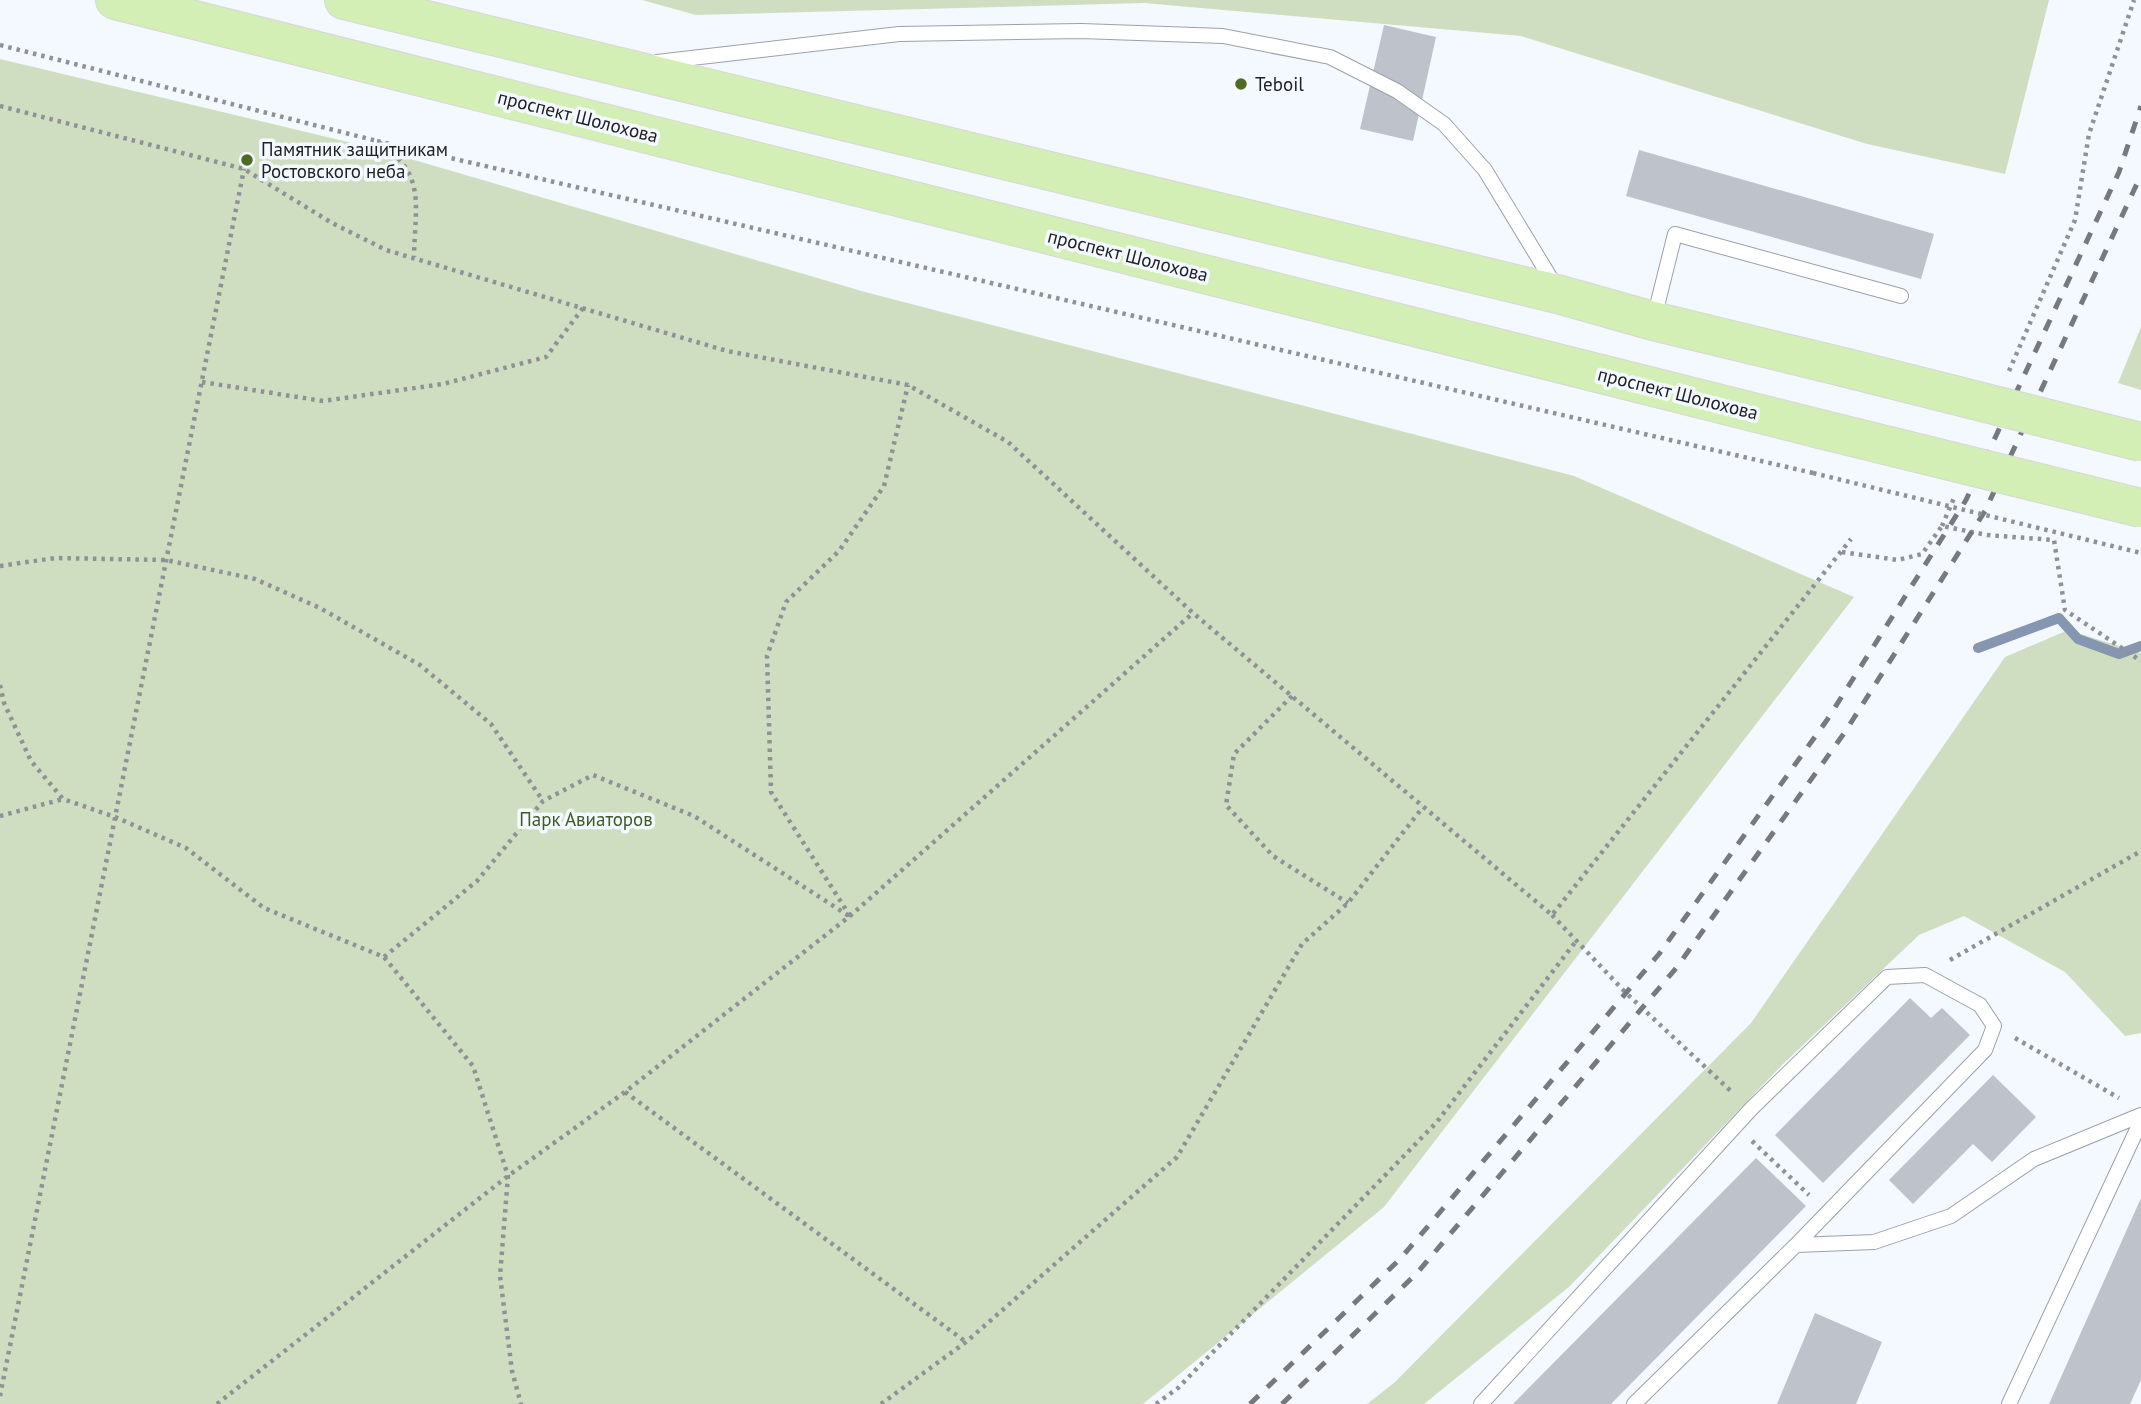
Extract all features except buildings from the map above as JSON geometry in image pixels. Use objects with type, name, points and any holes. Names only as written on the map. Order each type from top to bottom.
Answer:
[{"type":"main road","name":"проспект Шолохова","points":[[116,0],[2141,508]]},
{"type":"main road","points":[[344,0],[611,67],[1561,295],[1653,321],[2141,442]]},
{"type":"lane","points":[[611,67],[899,34],[1066,32],[1223,36],[1330,57],[1396,91],[1444,124],[1485,170],[1561,295]]},
{"type":"lane","points":[[1653,321],[1675,234],[1901,296]]},
{"type":"lane","points":[[1481,1404],[1751,1110],[1887,977],[1926,975],[1980,1005],[1994,1026],[1985,1050],[1796,1245],[1634,1404]]},
{"type":"lane","points":[[1796,1245],[1874,1242],[1951,1216],[2034,1159],[2141,1115]]},
{"type":"lane","points":[[2009,1404],[2141,1121]]},
{"type":"path","points":[[2008,373],[2075,220],[2089,134],[2134,0]]},
{"type":"path","points":[[0,45],[376,141],[1813,473],[2141,553]]},
{"type":"path","points":[[0,106],[244,169],[332,223],[386,250],[727,351],[908,385],[1008,442],[1193,613],[1552,915],[1626,993],[1751,1110]]},
{"type":"path","points":[[376,141],[392,151],[416,185],[414,257]]},
{"type":"path","points":[[0,1396],[2,1370],[244,169]]},
{"type":"path","points":[[201,382],[323,401],[443,384],[546,357],[583,308]]},
{"type":"path","points":[[850,916],[771,792],[767,656],[786,602],[839,551],[884,486],[908,385]]},
{"type":"path","points":[[1841,551],[1898,560],[1922,554],[1942,526],[1959,487]]},
{"type":"path","points":[[1942,526],[1987,536],[2053,540],[2065,610],[2141,661]]},
{"type":"path","points":[[1552,915],[1851,539]]},
{"type":"path","points":[[0,566],[55,558],[166,559],[255,579],[320,608],[421,665],[491,724],[543,801]]},
{"type":"path","points":[[217,1404],[508,1176],[625,1092],[850,916],[1193,613]]},
{"type":"path","points":[[0,685],[2,705],[31,761],[63,799],[115,817],[186,848],[264,908],[384,957],[473,1066],[508,1176],[500,1276],[512,1370],[521,1404]]},
{"type":"path","points":[[1292,696],[1234,754],[1226,805],[1273,856],[1348,903]]},
{"type":"path","points":[[384,957],[477,881],[543,801],[593,775],[694,816],[850,916]]},
{"type":"path","points":[[0,816],[63,799]]},
{"type":"path","points":[[881,1404],[966,1342],[1177,1157],[1302,944],[1348,903],[1423,807]]},
{"type":"path","points":[[1926,975],[2141,851]]},
{"type":"path","points":[[1156,1404],[1178,1388],[1437,1123],[1577,940]]},
{"type":"path","points":[[1994,1026],[2130,1104]]},
{"type":"path","points":[[625,1092],[966,1342]]},
{"type":"path","points":[[1736,1127],[1828,1212]]},
{"type":"green space","points":[[642,0],[2049,0],[2005,174],[1867,144],[1521,36],[1144,3],[696,15]]},
{"type":"green space","name":"Парк Авиаторов","points":[[0,59],[373,148],[865,292],[1574,476],[1854,597],[1384,1207],[1143,1404],[0,1404]]},
{"type":"green space","points":[[2141,327],[2141,390],[2118,383]]},
{"type":"green space","points":[[2068,630],[2141,653],[2141,1033],[2125,1036],[2065,972],[1964,916],[1919,935],[1782,1065],[1570,1286],[1424,1404],[1367,1404],[1394,1383],[1751,1023],[2005,657]]},
{"type":"waterway","points":[[1978,648],[2059,618],[2078,639],[2119,654],[2141,646]]},
{"type":"railway","points":[[1250,1404],[1401,1258],[1659,954],[1827,720],[1966,500],[2119,172],[2141,106]]},
{"type":"railway","points":[[1282,1404],[1417,1273],[1677,967],[1845,732],[1985,511],[2141,175]]},
{"type":"place","name":"Teboil","points":[[1241,84]]},
{"type":"place","name":"Памятник защитникам Ростовского неба","points":[[247,160]]}]
